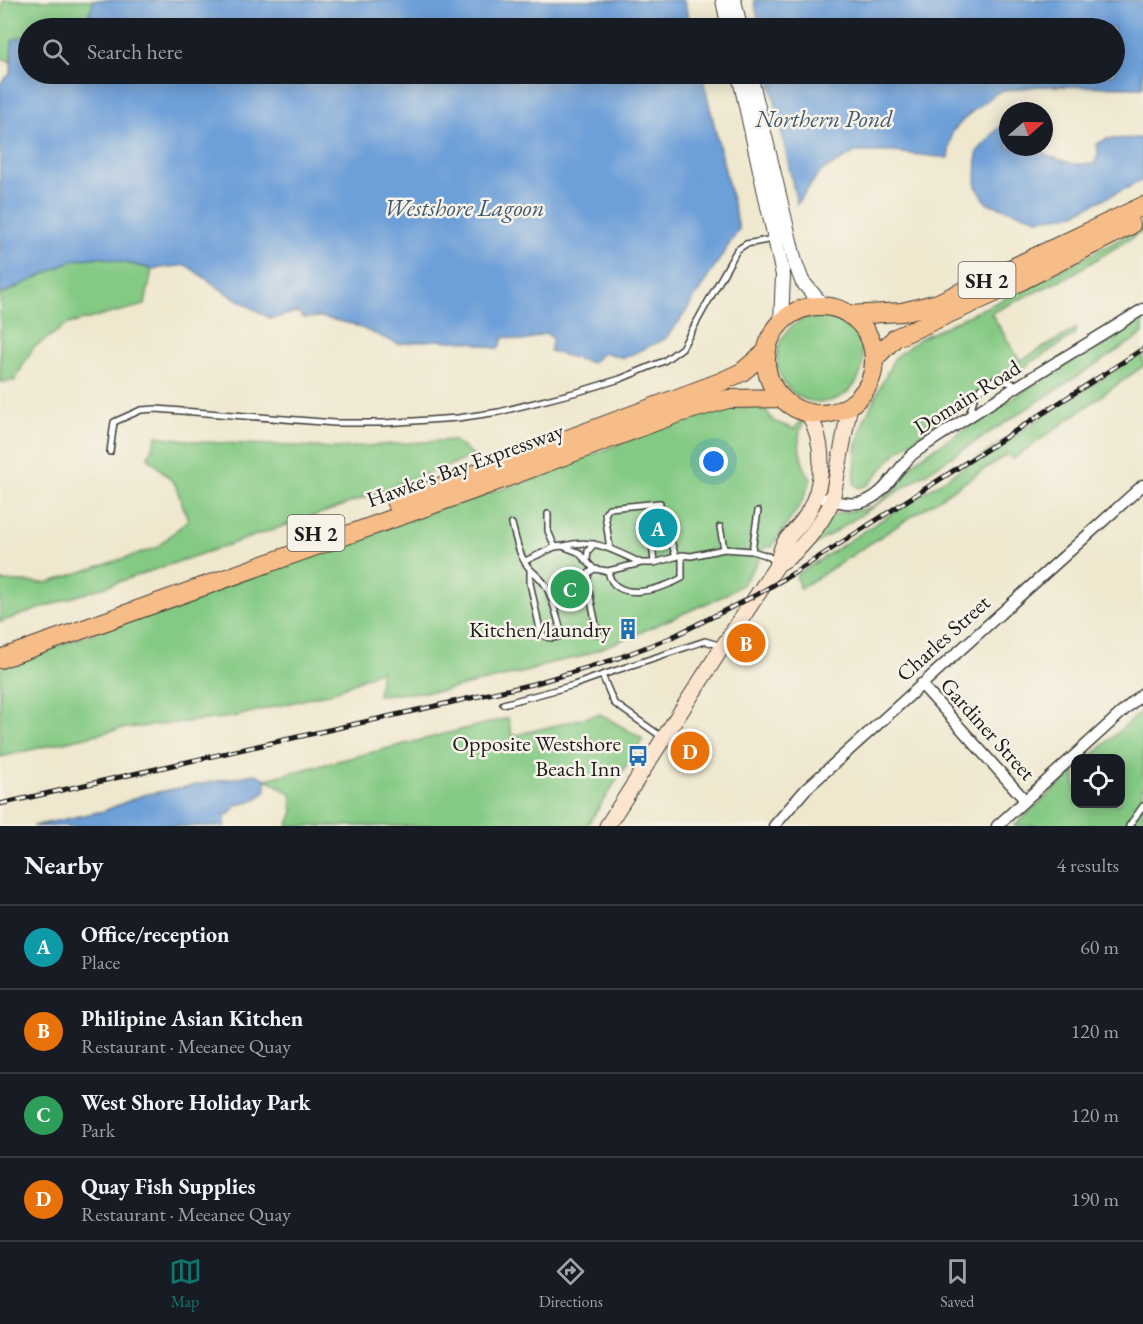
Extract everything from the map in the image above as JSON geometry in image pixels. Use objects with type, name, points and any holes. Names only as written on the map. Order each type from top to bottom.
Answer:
[{"type":"highway","name":"SH 2","points":[[849,315],[902,312],[938,303],[1143,206]]},
{"type":"highway","name":"SH 2","points":[[874,359],[895,338],[1019,282],[1143,219]]},
{"type":"highway","name":"SH 2","points":[[823,306],[838,309],[860,323],[872,346],[874,359],[871,377],[863,393],[849,405]]},
{"type":"highway","points":[[781,322],[801,310],[823,306]]},
{"type":"highway","name":"SH 2","points":[[766,351],[774,330],[781,322]]},
{"type":"highway","points":[[766,351],[768,376],[782,398],[794,407],[807,412],[829,413],[849,405]]},
{"type":"highway","name":"Hawke's Bay Expressway","points":[[0,648],[723,381],[742,372],[766,351]]},
{"type":"highway","name":"Hawke's Bay Expressway","points":[[0,658],[473,490],[676,414],[728,399],[782,398]]},
{"type":"main road","points":[[778,564],[790,558],[814,531],[832,501],[849,405]]},
{"type":"main road","points":[[607,826],[778,564],[780,549],[805,517],[815,496],[821,464],[817,432],[807,412]]},
{"type":"street","points":[[723,0],[727,18]]},
{"type":"street","points":[[734,0],[738,18]]},
{"type":"street","points":[[742,84],[781,237],[802,281],[823,306]]},
{"type":"street","points":[[752,84],[781,237],[783,274],[781,322]]},
{"type":"street","name":"Domain Road","points":[[815,496],[832,501],[860,503],[875,496],[913,454],[1143,309]]},
{"type":"street","name":"Charles Street","points":[[774,826],[806,789],[1143,485]]},
{"type":"street","name":"Gardiner Street","points":[[921,684],[1026,800]]},
{"type":"street","points":[[1002,824],[1143,693]]},
{"type":"lane","points":[[110,452],[114,422],[141,410],[156,409],[335,423],[417,421],[499,412],[620,379],[664,361],[682,348],[737,250],[746,244],[781,237]]},
{"type":"lane","points":[[967,419],[976,392],[996,379],[1022,385]]},
{"type":"lane","points":[[610,549],[606,514],[609,508],[660,503]]},
{"type":"lane","points":[[752,551],[758,511]]},
{"type":"lane","points":[[548,514],[549,531],[555,547]]},
{"type":"lane","points":[[512,524],[525,561],[547,588],[561,631],[560,636],[556,638],[545,637],[541,634],[532,592],[530,569]]},
{"type":"lane","points":[[720,527],[724,549]]},
{"type":"lane","points":[[608,571],[611,581],[617,586],[639,593],[674,583],[682,578],[679,556],[671,541],[660,538],[652,542],[654,562]]},
{"type":"lane","points":[[525,561],[555,547],[583,542],[610,549],[641,563]]},
{"type":"lane","points":[[587,560],[588,551],[594,544]]},
{"type":"lane","points":[[562,546],[578,552],[594,569],[608,571],[724,549],[752,551],[768,556],[778,564]]},
{"type":"lane","points":[[594,569],[589,573],[587,582],[598,634]]},
{"type":"lane","points":[[502,704],[574,685],[705,641],[723,646]]},
{"type":"lane","points":[[602,675],[614,703],[663,738]]},
{"type":"lane","points":[[1129,826],[1143,806]]},
{"type":"green space","points":[[3,0],[94,0],[88,18],[18,18],[18,38],[12,40],[11,62],[0,57]]},
{"type":"green space","points":[[1143,227],[1143,231],[1069,276],[991,313],[1020,361],[1076,329],[1074,335],[917,437],[896,453],[868,485],[859,488],[854,484],[857,444],[864,420],[895,357],[921,338],[1027,288]]},
{"type":"green space","points":[[100,257],[152,269],[145,305],[68,324],[33,348],[14,381],[0,382],[0,295],[74,260]]},
{"type":"green space","points":[[1143,315],[1143,334],[817,543],[796,562],[791,558],[813,530],[826,519],[842,512],[874,506],[890,492],[914,463],[927,453]]},
{"type":"green space","points":[[820,316],[837,319],[851,328],[860,342],[863,359],[860,376],[851,390],[837,399],[820,402],[803,399],[789,390],[780,376],[777,359],[780,342],[789,328],[803,319]]},
{"type":"green space","points":[[1143,352],[1143,366],[1013,459],[1008,454],[800,589],[796,575]]},
{"type":"green space","points":[[763,405],[773,421],[794,429],[808,413],[800,431],[799,443],[803,463],[811,479],[802,502],[772,547],[765,547],[743,584],[723,596],[580,657],[441,691],[378,695],[381,670],[334,692],[233,717],[119,729],[0,757],[0,667],[423,513],[518,484],[680,420]]},
{"type":"green space","points":[[157,436],[202,442],[336,448],[453,440],[474,456],[331,510],[0,622],[0,581],[47,583],[156,548],[188,520],[175,484],[148,457]]},
{"type":"green space","points":[[1143,710],[1143,826],[1014,826],[1071,775],[1071,808],[1125,808],[1125,754],[1094,754]]},
{"type":"green space","points":[[600,714],[643,739],[587,826],[287,826],[293,812],[291,794],[267,779],[264,791],[258,798],[236,805],[231,813],[225,815],[225,826],[33,826],[104,811],[143,795],[255,774],[266,779],[508,718],[512,736]]},
{"type":"water","points":[[94,0],[684,0],[688,18],[88,18]]},
{"type":"water","name":"Northern Pond","points":[[754,0],[1143,0],[1143,87],[1038,86],[998,92],[968,115],[952,132],[948,158],[894,152],[855,152],[820,172],[797,204],[771,84],[1125,84],[1125,18],[758,18]]},
{"type":"water","name":"Westshore Lagoon","points":[[18,38],[18,84],[704,84],[739,229],[679,322],[665,339],[624,358],[603,352],[592,363],[550,351],[553,339],[546,333],[524,341],[504,337],[498,349],[471,342],[435,340],[398,344],[352,324],[320,317],[304,318],[297,312],[271,319],[225,292],[186,265],[152,269],[100,257],[74,260],[0,295],[0,83],[11,73],[12,40]]},
{"type":"water","points":[[999,127],[999,156],[1047,156],[1074,164],[1094,164],[1098,154],[1097,144],[1107,139],[1143,138],[1143,180],[1071,215],[1038,219],[987,203],[976,186],[977,152]]},
{"type":"water","points":[[255,774],[266,779],[266,790],[252,800],[236,805],[231,813],[225,815],[225,826],[33,826],[104,811],[143,795]]},
{"type":"railway","points":[[0,804],[533,684],[613,660],[670,638],[756,595],[794,573],[1143,349]]},
{"type":"place","name":"Office/reception","points":[[658,528]]},
{"type":"place","name":"West Shore Holiday Park","points":[[570,589]]},
{"type":"place","name":"Kitchen/laundry","points":[[628,629]]},
{"type":"place","name":"Philipine Asian Kitchen","points":[[746,643]]},
{"type":"place","name":"Quay Fish Supplies","points":[[690,751]]},
{"type":"place","name":"Opposite Westshore Beach Inn","points":[[638,756]]}]
